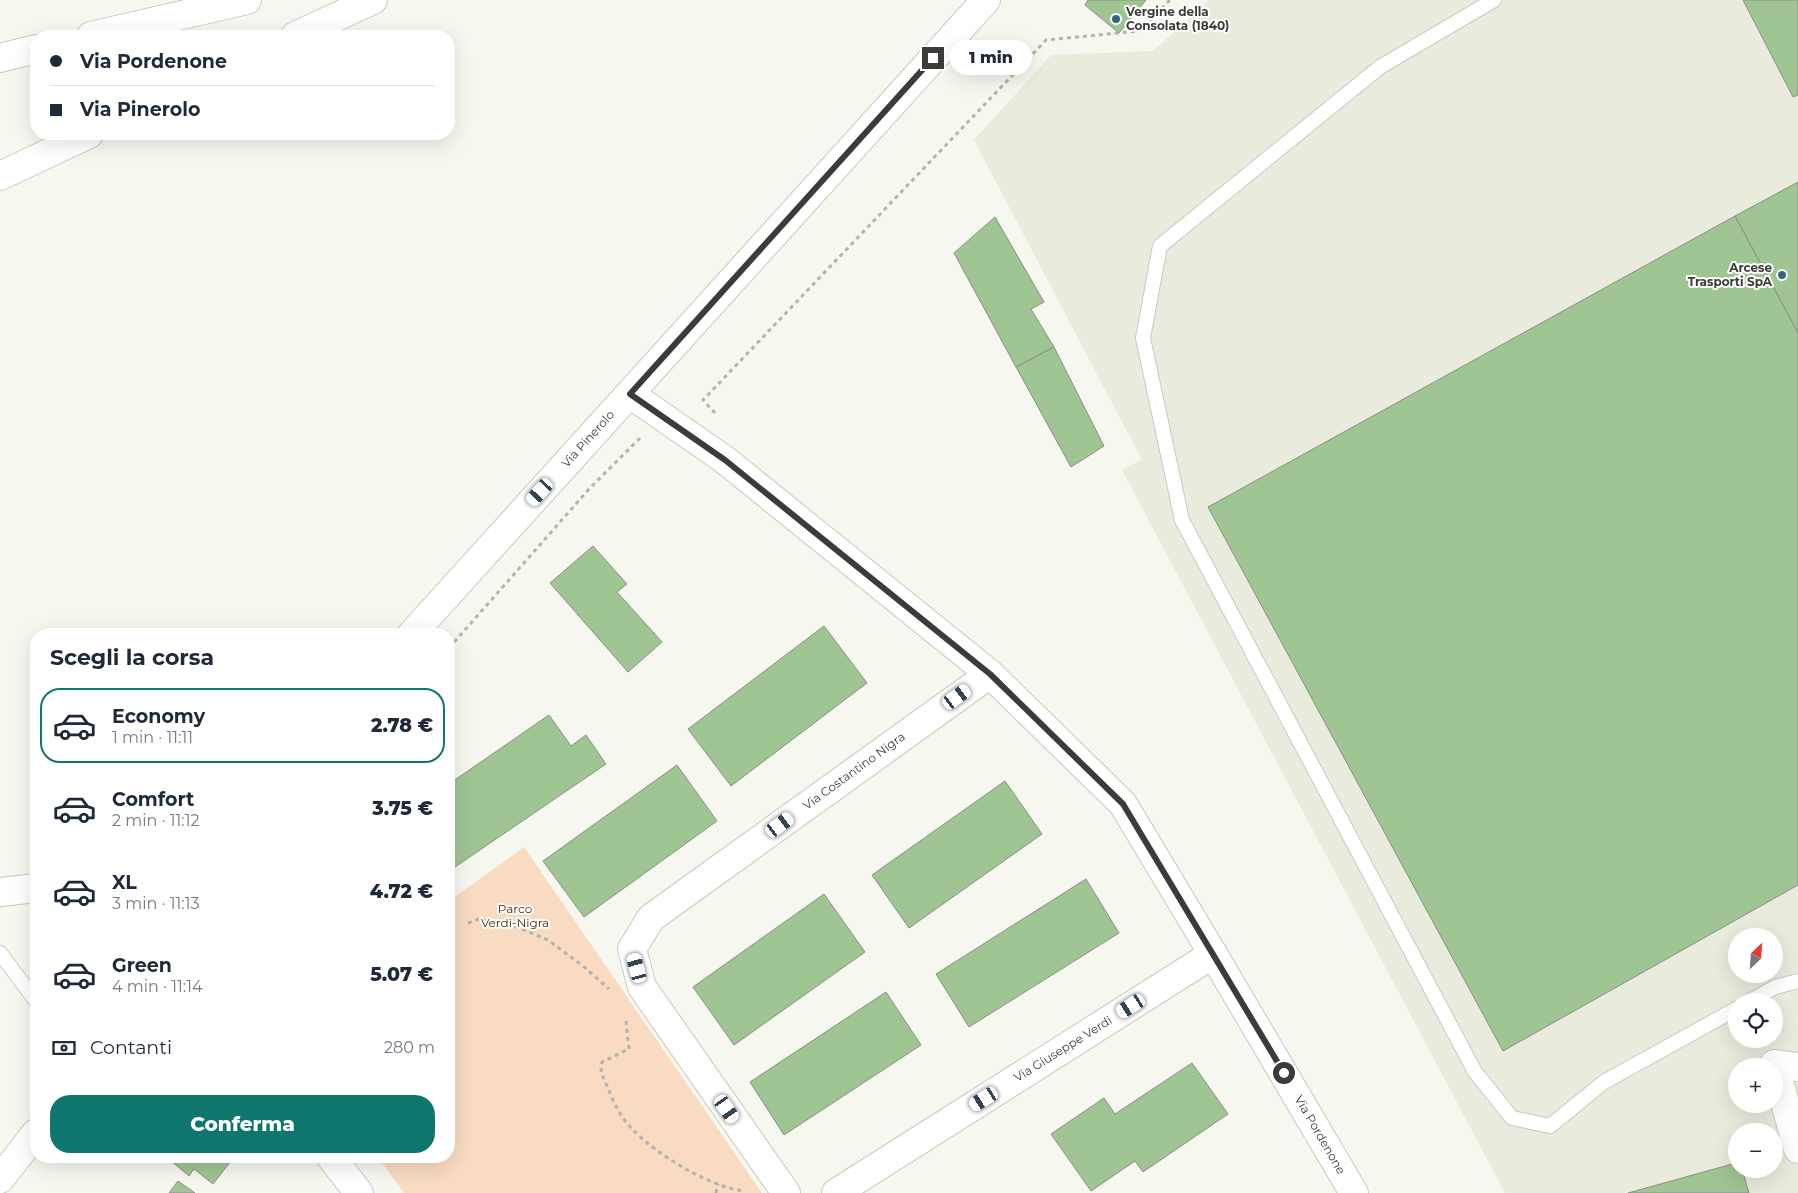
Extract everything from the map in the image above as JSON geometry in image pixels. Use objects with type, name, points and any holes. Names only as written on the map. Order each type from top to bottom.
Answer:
[{"type":"street","points":[[118,30],[247,0]]},
{"type":"street","points":[[308,30],[373,0]]},
{"type":"street","name":"Via Pinerolo","points":[[417,628],[986,0]]},
{"type":"street","points":[[0,58],[30,50]]},
{"type":"street","points":[[0,176],[76,140]]},
{"type":"street","name":"Via Pordenone","points":[[630,394],[725,460],[990,674],[1123,804],[1354,1193]]},
{"type":"street","name":"Via Costantino Nigra","points":[[783,1189],[642,987],[632,949],[651,918],[990,674]]},
{"type":"street","points":[[0,892],[30,889]]},
{"type":"street","name":"Via Giuseppe Verdi","points":[[836,1193],[1213,954]]},
{"type":"street","points":[[1798,1067],[1774,1064],[1798,1149]]},
{"type":"street","points":[[0,1179],[30,1141]]},
{"type":"street","points":[[335,1163],[359,1193]]},
{"type":"lane","points":[[1494,0],[1380,67],[1160,246],[1143,338],[1182,520],[1475,1072],[1512,1118],[1550,1126],[1604,1082],[1728,1013]]},
{"type":"lane","points":[[0,953],[30,993]]},
{"type":"lane","points":[[1764,993],[1775,987],[1798,981]]},
{"type":"path","points":[[853,242],[1046,40],[1139,30],[1170,0]]},
{"type":"path","points":[[468,923],[479,919],[517,927],[548,940],[583,966],[612,992]]},
{"type":"path","points":[[623,1016],[627,1024],[629,1049],[602,1062],[600,1069],[612,1100],[631,1127],[667,1158],[718,1184],[734,1189],[756,1192],[783,1189]]},
{"type":"path","points":[[716,1193],[718,1184]]},
{"type":"shaded area","points":[[1209,0],[1798,0],[1798,1193],[1505,1193],[1122,470],[1142,460],[974,140],[1051,55],[1153,51]]},
{"type":"green space","name":"Parco Verdi-Nigra","points":[[524,847],[762,1193],[404,1193],[382,1163],[455,1163],[455,897]]},
{"type":"building","name":"Vergine della Consolata (1840)","points":[[1088,0],[1146,0],[1119,33],[1085,5]]},
{"type":"building","points":[[1743,0],[1798,0],[1798,95],[1793,97]]},
{"type":"building","name":"Arcese Trasporti SpA","points":[[1798,182],[1798,333],[1735,216]]},
{"type":"building","points":[[1735,216],[1798,333],[1798,885],[1503,1051],[1208,507]]},
{"type":"building","points":[[995,217],[1044,302],[1031,309],[1054,347],[1016,367],[954,253]]},
{"type":"building","points":[[1054,347],[1104,446],[1071,467],[1016,367]]},
{"type":"building","points":[[593,546],[627,584],[617,592],[662,642],[628,672],[550,583]]},
{"type":"building","points":[[824,626],[867,683],[731,786],[688,729]]},
{"type":"building","points":[[549,715],[571,746],[586,735],[606,764],[455,867],[455,780]]},
{"type":"building","points":[[677,765],[717,821],[584,917],[543,861]]},
{"type":"building","points":[[1005,781],[1042,834],[909,928],[872,875]]},
{"type":"building","points":[[1086,879],[1119,933],[969,1027],[936,974]]},
{"type":"building","points":[[824,894],[865,952],[734,1045],[693,987]]},
{"type":"building","points":[[886,992],[921,1045],[784,1135],[750,1082]]},
{"type":"building","points":[[1192,1063],[1228,1114],[1143,1172],[1135,1161],[1091,1191],[1051,1134],[1104,1098],[1115,1114]]},
{"type":"building","points":[[173,1163],[230,1163],[213,1184],[194,1169],[189,1176]]},
{"type":"building","points":[[1728,1165],[1728,1178],[1745,1178],[1749,1193],[1628,1193]]},
{"type":"building","points":[[178,1181],[195,1193],[169,1193]]},
{"type":"place","name":"Vergine della Consolata (1840)","points":[[1116,19]]},
{"type":"place","name":"Arcese Trasporti SpA","points":[[1782,275]]},
{"type":"route","points":[[933,58],[630,394],[725,460],[990,674],[1123,804],[1284,1073]]}]
